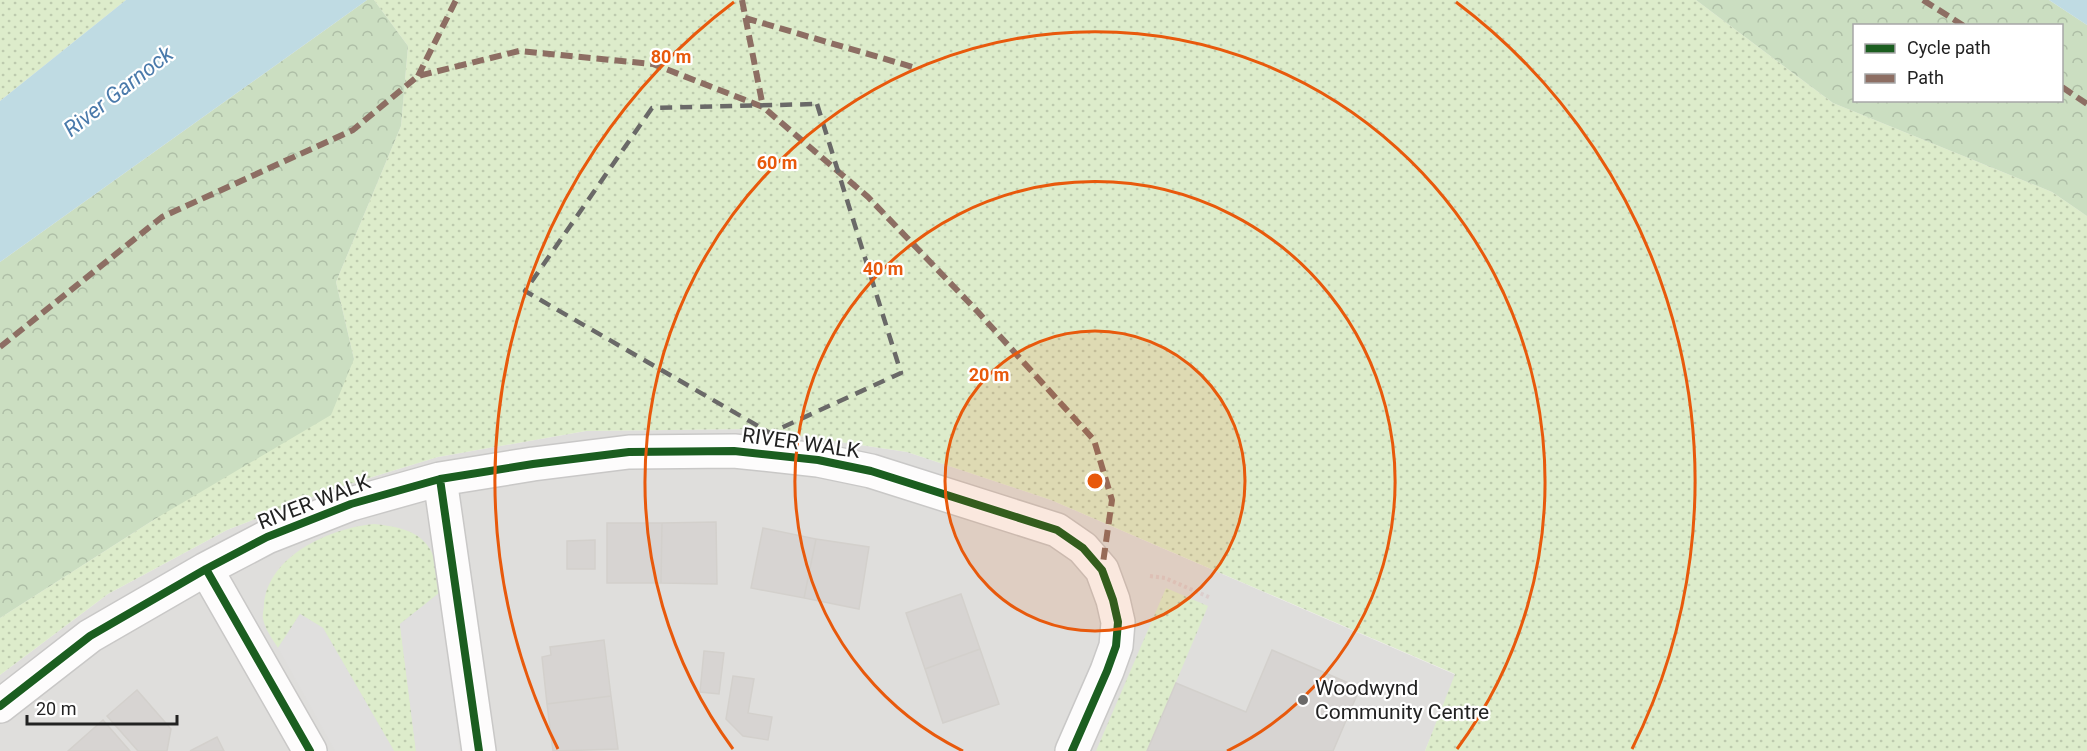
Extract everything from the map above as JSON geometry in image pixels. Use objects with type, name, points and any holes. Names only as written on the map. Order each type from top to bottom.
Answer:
[{"type":"street","name":"RIVER WALK","points":[[0,706],[90,636],[206,569],[267,537],[351,504],[440,478],[629,452],[734,451],[818,460],[871,471],[1058,530],[1083,548],[1107,585]]},
{"type":"street","points":[[440,478],[479,751]]},
{"type":"street","points":[[206,569],[310,751]]},
{"type":"street","points":[[1072,751],[1116,646],[1118,622],[1107,585]]},
{"type":"path","points":[[1107,585],[1165,578],[1211,598]]},
{"type":"highlighted area","points":[[817,104],[901,373],[770,433],[525,291],[652,108]]},
{"type":"shaded area","points":[[754,429],[907,452],[1051,500],[1456,675],[1425,751],[0,751],[0,675],[108,594],[227,530],[330,490],[438,457],[586,431]]},
{"type":"shaded area","points":[[443,590],[459,751],[416,751],[400,624]]},
{"type":"shaded area","points":[[300,614],[323,628],[394,751],[335,751],[278,648]]},
{"type":"green space","points":[[0,0],[126,0],[0,101]]},
{"type":"green space","points":[[367,0],[374,0],[408,46],[401,126],[336,282],[354,359],[331,415],[155,519],[0,618],[0,262]]},
{"type":"green space","points":[[374,0],[1696,0],[1833,103],[2052,192],[2087,216],[2087,751],[1425,751],[1455,674],[1051,500],[907,452],[754,429],[586,431],[438,457],[330,490],[227,530],[108,594],[0,675],[0,618],[155,519],[354,359],[336,282],[401,126],[408,46]]},
{"type":"green space","points":[[1696,0],[2049,0],[2087,25],[2087,216],[2052,192],[1833,103]]},
{"type":"green space","points":[[374,524],[404,530],[424,541],[435,560],[443,590],[400,624],[416,751],[394,751],[323,628],[300,614],[278,648],[263,619],[268,587],[289,558],[321,538],[339,531]]},
{"type":"green space","points":[[1166,588],[1208,606],[1147,751],[1096,751]]},
{"type":"water","name":"River Garnock","points":[[126,0],[367,0],[0,262],[0,101]]},
{"type":"water","points":[[2049,0],[2087,0],[2087,25]]},
{"type":"building","points":[[716,522],[717,584],[661,583],[662,523]]},
{"type":"building","points":[[607,523],[662,523],[661,583],[607,583]]},
{"type":"building","points":[[763,528],[816,539],[804,598],[751,588]]},
{"type":"building","points":[[816,539],[869,547],[859,609],[804,598]]},
{"type":"building","points":[[595,540],[595,569],[567,569],[567,541]]},
{"type":"building","points":[[961,594],[980,649],[925,669],[906,613]]},
{"type":"building","points":[[604,640],[611,696],[547,704],[542,657],[551,655],[550,647]]},
{"type":"building","points":[[980,649],[999,704],[943,723],[925,669]]},
{"type":"building","name":"Woodwynd Community Centre","points":[[1272,650],[1360,688],[1333,751],[1147,751],[1176,683],[1246,712]]},
{"type":"building","points":[[704,651],[724,653],[719,694],[700,692]]},
{"type":"building","points":[[733,676],[754,679],[748,713],[772,717],[768,740],[743,736],[726,719]]},
{"type":"building","points":[[137,690],[171,729],[167,751],[138,751],[107,716]]},
{"type":"building","points":[[611,696],[618,749],[553,751],[547,704]]},
{"type":"building","points":[[103,720],[130,751],[68,751]]},
{"type":"building","points":[[217,737],[224,751],[190,751]]},
{"type":"marked path","points":[[418,76],[456,0]]},
{"type":"marked path","points":[[742,0],[763,107]]},
{"type":"marked path","points":[[1923,0],[1961,24]]},
{"type":"marked path","points":[[745,18],[916,68]]},
{"type":"marked path","points":[[0,347],[162,217],[353,130],[418,76],[519,51],[653,64],[763,107],[868,197],[978,312],[1094,440],[1112,500],[1102,570]]},
{"type":"marked path","points":[[2063,88],[2087,104]]},
{"type":"cycle path","points":[[0,706],[90,636],[206,569],[267,537],[351,504],[440,479],[533,464],[629,452],[734,451],[818,460],[871,471],[1057,530],[1083,548],[1102,570],[1118,622],[1116,646],[1072,751]]},
{"type":"cycle path","points":[[440,479],[479,751]]},
{"type":"cycle path","points":[[206,569],[310,751]]},
{"type":"place","name":"Woodwynd Community Centre","points":[[1303,700]]}]
